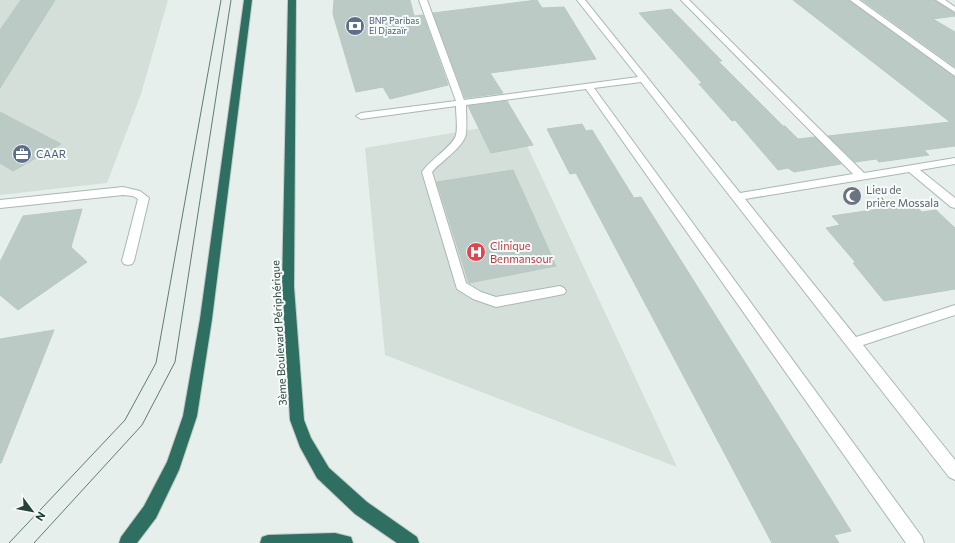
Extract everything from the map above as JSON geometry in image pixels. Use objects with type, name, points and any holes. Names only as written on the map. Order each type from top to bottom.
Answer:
[{"type":"highway","points":[[127,543],[150,512],[174,465],[190,416],[206,319],[248,0]]},
{"type":"highway","name":"3ème Boulevard Périphérique","points":[[292,0],[288,287],[297,420],[305,442],[324,473],[361,508],[411,543]]},
{"type":"highway","points":[[268,543],[335,541],[345,543]]},
{"type":"street","points":[[423,0],[461,103],[461,135],[456,144],[434,163],[427,172],[461,286],[477,296],[496,302],[560,291]]},
{"type":"street","points":[[581,0],[955,472]]},
{"type":"street","points":[[685,0],[861,176]]},
{"type":"street","points":[[854,0],[955,72]]},
{"type":"street","points":[[940,0],[955,10]]},
{"type":"street","points":[[361,116],[644,79]]},
{"type":"street","points":[[588,86],[916,543]]},
{"type":"street","points":[[737,197],[955,161]]},
{"type":"street","points":[[911,168],[955,204]]},
{"type":"street","points":[[0,204],[123,191],[136,193],[144,198],[128,261]]},
{"type":"street","points":[[853,343],[955,310]]},
{"type":"shaded area","points":[[0,0],[168,0],[141,94],[107,183],[0,195]]},
{"type":"shaded area","name":"Clinique Benmansour","points":[[516,122],[677,467],[385,355],[365,148]]},
{"type":"building","points":[[21,0],[55,0],[0,88],[0,30]]},
{"type":"building","points":[[334,0],[410,0],[414,16],[423,15],[448,85],[390,99],[383,87],[356,92],[333,14]]},
{"type":"building","points":[[537,0],[542,8],[564,7],[596,59],[490,73],[503,93],[465,98],[433,13]]},
{"type":"building","points":[[793,0],[849,0],[955,77],[955,146],[924,150],[929,155],[879,162],[876,159],[855,162],[828,136],[950,122]]},
{"type":"building","points":[[862,0],[935,0],[955,13],[955,16],[933,19],[955,32],[955,67]]},
{"type":"building","points":[[671,9],[722,61],[718,61],[783,126],[785,126],[798,139],[815,137],[841,164],[794,172],[788,168],[778,170],[735,120],[732,121],[699,84],[702,83],[639,13]]},
{"type":"building","points":[[507,101],[533,145],[491,153],[468,106]]},
{"type":"building","name":"CAAR","points":[[0,112],[61,144],[13,171],[0,163]]},
{"type":"building","points":[[582,124],[586,131],[592,130],[634,198],[641,197],[851,531],[834,535],[839,543],[772,543],[576,173],[570,174],[547,129]]},
{"type":"building","points":[[513,170],[556,266],[469,283],[437,182]]},
{"type":"building","points":[[913,204],[922,212],[936,210],[955,228],[955,289],[884,301],[853,263],[856,263],[826,228],[840,225],[832,216]]},
{"type":"building","points":[[82,209],[71,247],[87,262],[18,310],[0,295],[0,262],[23,216]]},
{"type":"building","points":[[54,330],[1,463],[0,463],[0,339]]},
{"type":"tram line","points":[[9,543],[125,420],[156,363],[221,0]]},
{"type":"tram line","points":[[34,543],[142,425],[175,362],[231,0]]},
{"type":"place","name":"BNP Paribas El Djazaïr","points":[[355,26]]},
{"type":"place","name":"CAAR","points":[[22,154]]},
{"type":"place","name":"Lieu de prière Mossala","points":[[852,196]]},
{"type":"place","name":"Clinique Benmansour","points":[[476,252]]}]
